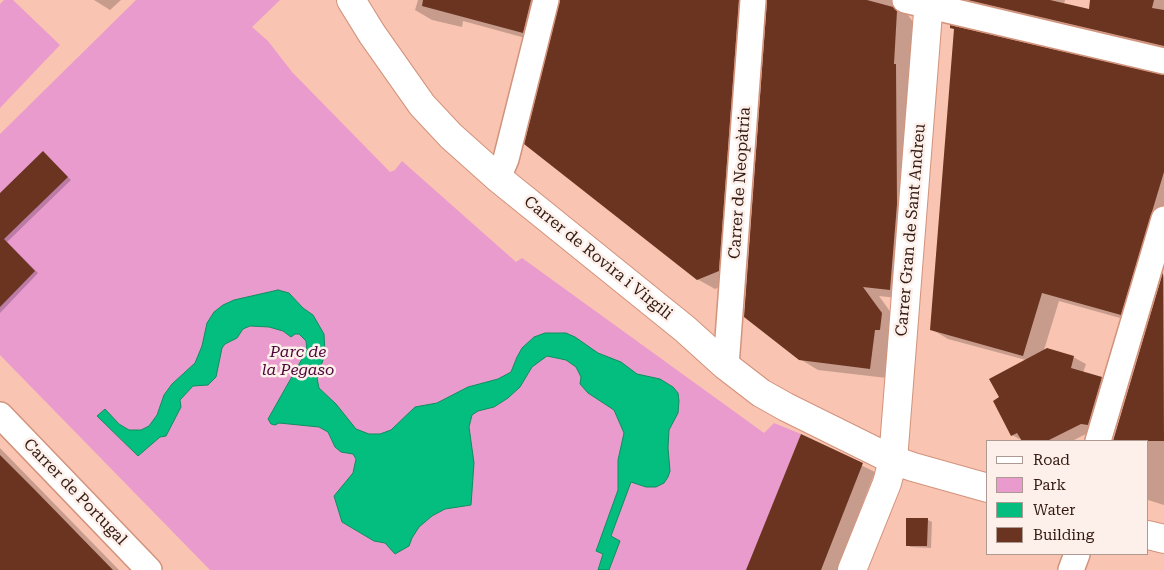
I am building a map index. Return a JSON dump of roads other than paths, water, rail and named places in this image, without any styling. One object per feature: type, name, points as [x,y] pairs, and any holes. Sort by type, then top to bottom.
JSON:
[{"type":"main road","name":"Carrer de Rovira i Virgili","points":[[351,0],[372,34],[422,105],[451,136],[498,178],[640,291],[760,393],[893,460],[986,487]]},
{"type":"main road","name":"Carrer Gran de Sant Andreu","points":[[852,570],[887,483],[893,460],[921,2]]},
{"type":"main road","points":[[1149,534],[1164,539]]},
{"type":"street","points":[[498,178],[506,159],[546,0]]},
{"type":"street","name":"Carrer de Neopàtria","points":[[726,366],[753,0]]},
{"type":"street","points":[[921,2],[1164,61]]},
{"type":"street","points":[[1098,440],[1164,219]]},
{"type":"street","name":"Carrer de Portugal","points":[[0,415],[149,570]]},
{"type":"street","points":[[1070,570],[1077,555]]},
{"type":"water","points":[[278,290],[289,293],[303,308],[313,315],[324,334],[325,354],[317,378],[319,388],[336,404],[356,429],[369,434],[380,434],[391,430],[415,407],[437,403],[468,387],[498,379],[511,372],[522,348],[534,337],[545,333],[566,333],[598,353],[621,362],[637,374],[660,379],[673,387],[678,393],[679,401],[678,413],[669,430],[670,471],[668,477],[664,483],[656,487],[646,487],[631,482],[611,536],[620,541],[609,570],[598,570],[603,554],[596,551],[618,490],[618,460],[624,433],[614,410],[588,393],[580,384],[581,377],[576,367],[566,360],[547,356],[532,367],[520,387],[508,398],[494,407],[478,411],[472,415],[469,427],[474,463],[471,505],[445,509],[432,516],[419,527],[409,546],[395,554],[385,543],[374,541],[342,522],[334,496],[353,473],[356,459],[353,454],[341,452],[335,447],[328,432],[319,427],[279,423],[275,425],[271,424],[268,419],[307,350],[306,341],[299,334],[291,337],[283,331],[269,327],[250,326],[243,329],[237,338],[225,344],[222,348],[216,377],[208,385],[193,386],[180,400],[181,407],[166,436],[160,437],[138,456],[97,416],[105,409],[119,424],[129,430],[141,430],[149,426],[157,415],[164,395],[172,384],[195,363],[202,346],[207,323],[214,312],[234,300]]},
{"type":"park label","name":"Parc de la Pegaso","points":[[298,361]]}]
